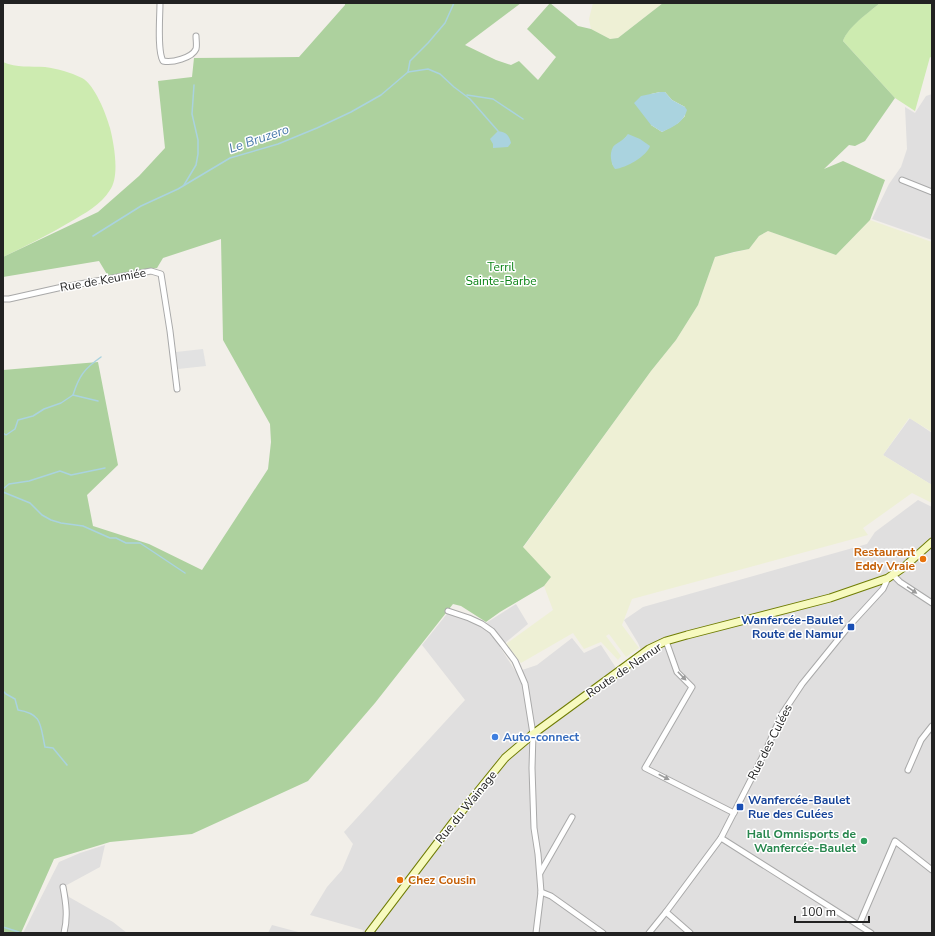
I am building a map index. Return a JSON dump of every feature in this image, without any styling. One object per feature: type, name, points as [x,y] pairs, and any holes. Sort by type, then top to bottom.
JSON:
[{"type":"main road","name":"Route de Namur","points":[[582,698],[649,650],[666,641],[830,598],[890,577],[932,542]]},
{"type":"main road","name":"Rue du Wainage","points":[[369,933],[454,821],[505,758],[533,734],[582,698]]},
{"type":"street","points":[[160,3],[161,57],[163,61],[169,62],[192,55],[196,48],[196,36]]},
{"type":"street","points":[[902,180],[932,192]]},
{"type":"street","name":"Rue de Keumiée","points":[[3,299],[151,271],[161,274],[177,389]]},
{"type":"street","points":[[890,577],[900,582],[932,604]]},
{"type":"street","name":"Rue des Culées","points":[[648,933],[666,912],[721,838],[767,748],[782,714],[802,684],[849,626],[883,589],[890,577]]},
{"type":"street","points":[[448,611],[469,618],[492,631],[515,661],[525,684],[533,734],[532,768],[534,828],[541,892],[536,933]]},
{"type":"street","points":[[666,641],[677,672],[692,687],[645,768],[734,813]]},
{"type":"street","points":[[908,770],[921,740],[932,726]]},
{"type":"street","points":[[540,873],[572,817]]},
{"type":"street","points":[[721,838],[871,933]]},
{"type":"street","points":[[859,925],[896,841],[932,870]]},
{"type":"street","points":[[62,887],[66,901],[67,922],[64,933]]},
{"type":"street","points":[[541,892],[551,896],[603,933]]},
{"type":"street","points":[[666,912],[690,933]]},
{"type":"shaded area","points":[[932,94],[932,240],[872,219],[889,184],[901,167],[907,149],[905,107],[915,113],[926,96]]},
{"type":"shaded area","points":[[203,349],[206,366],[178,369],[176,352]]},
{"type":"shaded area","points":[[910,418],[932,433],[932,485],[883,455]]},
{"type":"shaded area","points":[[918,500],[932,507],[932,933],[362,933],[363,930],[310,915],[327,887],[342,870],[353,844],[344,832],[465,700],[422,645],[450,610],[483,625],[516,604],[528,624],[500,647],[516,672],[537,665],[572,638],[584,653],[601,645],[620,674],[644,657],[638,643],[624,620],[643,607],[867,544],[875,532]]},
{"type":"shaded area","points":[[105,845],[100,867],[65,886],[69,897],[113,922],[127,933],[23,933],[59,862]]},
{"type":"shaded area","points":[[272,925],[302,933],[268,933]]},
{"type":"green space","name":"Terril Sainte-Barbe","points":[[345,3],[521,3],[465,45],[496,60],[511,65],[519,61],[538,80],[556,57],[527,29],[550,3],[578,26],[591,29],[610,39],[618,38],[663,3],[880,3],[854,25],[843,41],[895,98],[865,141],[855,146],[849,145],[824,169],[843,161],[885,180],[870,220],[836,255],[768,231],[759,236],[749,249],[715,257],[698,305],[676,340],[651,371],[523,547],[551,577],[544,586],[486,622],[461,606],[453,604],[375,703],[308,781],[192,834],[110,842],[54,859],[21,933],[3,933],[3,370],[98,362],[118,465],[87,495],[93,526],[149,544],[202,570],[268,469],[271,442],[270,424],[223,340],[221,239],[163,258],[157,268],[108,276],[99,261],[3,277],[3,257],[98,212],[139,176],[165,148],[158,81],[192,77],[194,58],[299,57],[345,5]],"holes":[[[665,92],[672,100],[685,107],[685,116],[678,123],[662,132],[651,125],[651,94]],[[628,134],[612,165],[612,152]]]},
{"type":"green space","points":[[593,3],[663,3],[618,38],[610,39],[591,29],[589,19]]},
{"type":"green space","points":[[880,3],[932,3],[932,58],[930,57],[915,111],[895,98],[843,41],[849,30],[864,15]]},
{"type":"green space","points":[[3,62],[18,66],[45,67],[68,72],[82,78],[87,82],[96,93],[110,128],[115,160],[115,177],[110,190],[102,200],[92,208],[29,245],[3,257]]},
{"type":"green space","points":[[870,220],[932,242],[932,432],[909,418],[883,455],[932,485],[932,503],[912,493],[863,528],[868,535],[632,599],[622,625],[639,648],[626,657],[609,634],[606,636],[621,656],[618,660],[601,642],[584,649],[573,633],[521,663],[506,644],[553,610],[544,586],[551,577],[523,548],[651,371],[676,340],[698,305],[715,257],[749,249],[759,236],[768,231],[836,255]]},
{"type":"water","points":[[665,92],[672,100],[685,107],[687,110],[681,121],[662,132],[651,125],[634,103],[641,96]]},
{"type":"water","points":[[498,131],[505,133],[508,136],[511,143],[508,147],[493,148],[493,144],[490,139]]},
{"type":"water","points":[[628,134],[640,139],[650,146],[645,154],[636,161],[615,169],[611,159],[613,147]]},
{"type":"waterway","points":[[408,72],[410,61],[445,23],[454,3]]},
{"type":"waterway","points":[[408,72],[428,69],[440,74],[470,99],[498,131]]},
{"type":"waterway","name":"Le Bruzero","points":[[93,236],[141,206],[178,189],[230,158],[278,144],[351,112],[381,95],[408,72]]},
{"type":"waterway","points":[[184,185],[196,165],[198,154],[198,140],[192,114],[194,85]]},
{"type":"waterway","points":[[467,95],[493,99],[523,119]]},
{"type":"waterway","points":[[73,395],[83,373],[90,365],[101,357]]},
{"type":"waterway","points":[[3,433],[6,435],[15,429],[18,420],[33,416],[44,409],[61,403],[73,395],[98,401]]},
{"type":"waterway","points":[[3,489],[9,484],[29,481],[60,471],[71,475],[105,468]]},
{"type":"waterway","points":[[3,492],[30,503],[42,515],[51,520],[83,526],[110,538],[116,538],[126,543],[140,543],[185,573]]},
{"type":"waterway","points":[[3,691],[15,699],[18,710],[32,714],[36,718],[41,727],[45,747],[53,748],[67,765]]},
{"type":"waterway","points":[[3,927],[19,932]]},
{"type":"place","name":"Restaurant Eddy Vraie","points":[[923,559]]},
{"type":"place","name":"Wanfercée-Baulet Route de Namur","points":[[851,627]]},
{"type":"place","name":"Auto-connect","points":[[495,737]]},
{"type":"place","name":"Wanfercée-Baulet Rue des Culées","points":[[740,807]]},
{"type":"place","name":"Hall Omnisports de Wanfercée-Baulet","points":[[864,841]]},
{"type":"place","name":"Chez Cousin","points":[[400,880]]}]
